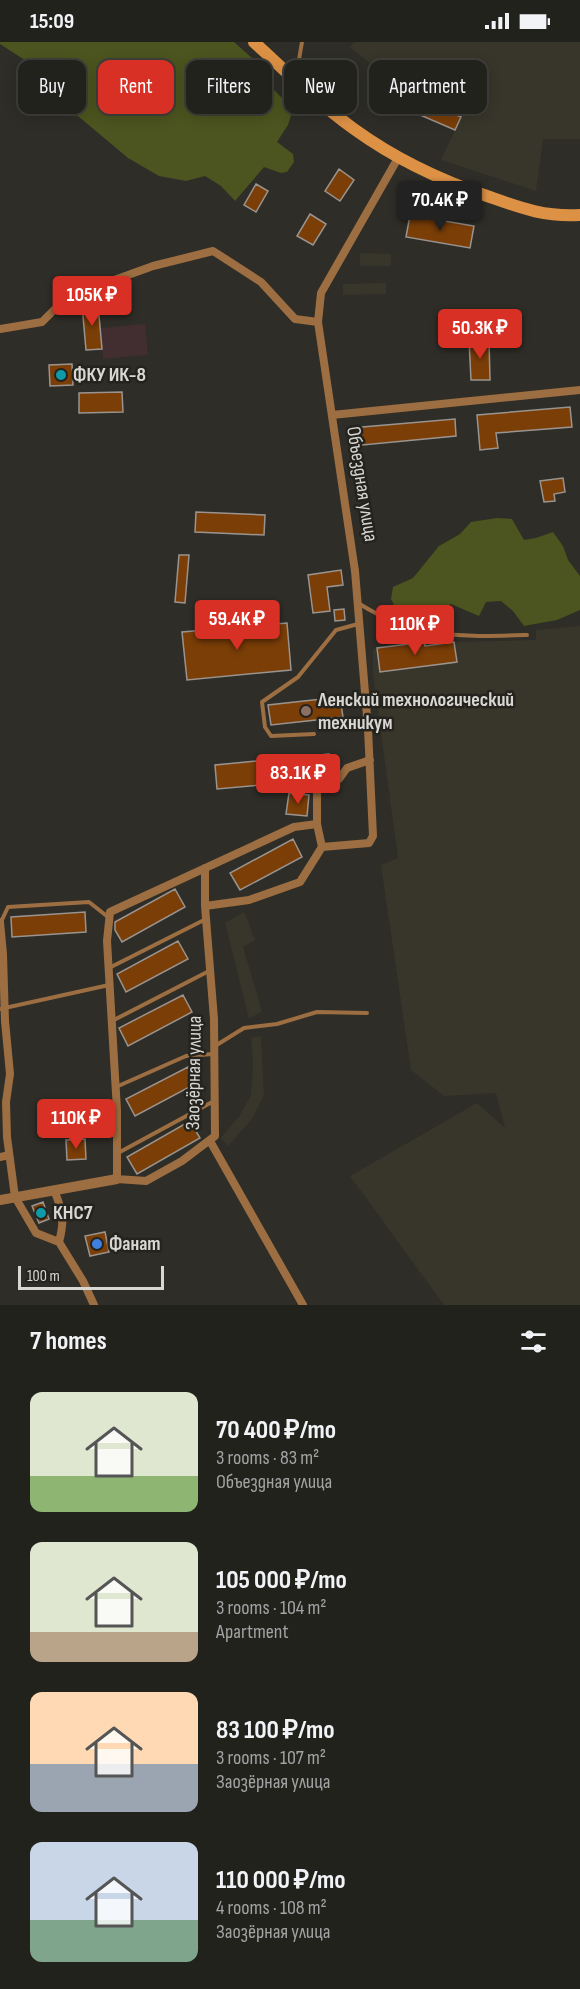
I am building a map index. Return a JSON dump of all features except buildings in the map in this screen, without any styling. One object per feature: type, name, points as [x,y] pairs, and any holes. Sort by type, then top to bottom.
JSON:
[{"type":"main road","points":[[254,42],[284,70]]},
{"type":"main road","points":[[336,114],[399,158],[462,188],[530,212],[560,216],[580,215]]},
{"type":"street","name":"Объездная улица","points":[[322,847],[369,843],[373,836],[370,760],[355,571],[318,322],[321,293],[399,158]]},
{"type":"street","points":[[0,329],[42,322],[59,305],[95,287],[153,266],[213,251],[261,282],[295,319],[318,322]]},
{"type":"street","points":[[332,415],[580,390]]},
{"type":"street","points":[[205,906],[249,900],[300,882],[322,847],[317,824],[317,785],[339,779],[347,768],[370,760]]},
{"type":"street","points":[[117,1179],[115,1087],[107,941],[110,912],[294,827],[317,824]]},
{"type":"street","name":"Заозёрная улица","points":[[0,1200],[117,1179],[146,1181],[182,1161],[215,1136],[214,1050],[205,906],[205,868]]},
{"type":"street","points":[[1,922],[2,1009],[10,1074],[6,1102],[5,1156],[15,1197],[36,1233],[59,1242],[83,1281],[94,1305]]},
{"type":"street","points":[[210,1141],[303,1305]]},
{"type":"street","points":[[54,1190],[62,1209],[64,1225],[59,1242]]},
{"type":"lane","points":[[299,60],[302,42]]},
{"type":"lane","points":[[357,603],[378,616],[432,632],[464,637],[527,635]]},
{"type":"lane","points":[[314,734],[271,736],[265,727],[262,702],[298,677],[336,630],[359,624]]},
{"type":"lane","points":[[1,922],[8,907],[89,902],[109,918]]},
{"type":"lane","points":[[109,968],[206,919]]},
{"type":"lane","points":[[111,1021],[210,971]]},
{"type":"lane","points":[[2,1009],[109,985]]},
{"type":"lane","points":[[115,1087],[186,1056],[214,1050],[244,1028],[277,1024],[317,1012],[367,1013]]},
{"type":"lane","points":[[117,1153],[215,1101]]},
{"type":"shaded area","points":[[354,42],[580,42],[580,139],[543,139],[536,191],[441,160],[455,130],[418,114],[487,114],[487,60],[369,60],[369,63],[350,47]]},
{"type":"shaded area","points":[[360,253],[391,254],[391,266],[360,266]]},
{"type":"shaded area","points":[[386,283],[386,294],[343,295],[343,284]]},
{"type":"shaded area","points":[[145,324],[148,355],[103,359],[100,328]]},
{"type":"shaded area","points":[[580,626],[580,1305],[444,1305],[350,1176],[477,1103],[505,1128],[496,1093],[444,1096],[411,1070],[381,865],[398,858],[373,674],[373,649],[424,642],[426,646],[454,642],[536,640],[536,630]]},
{"type":"shaded area","points":[[244,912],[255,940],[243,947],[262,1011],[249,1019],[225,923]]},
{"type":"shaded area","points":[[261,1036],[264,1095],[252,1119],[228,1146],[221,1138],[240,1115],[251,1095],[253,1064],[251,1038]]},
{"type":"green space","points":[[0,42],[234,42],[253,60],[186,60],[186,114],[272,114],[272,88],[284,100],[284,114],[291,114],[288,125],[277,142],[293,154],[294,162],[287,172],[281,173],[264,167],[235,201],[221,186],[205,176],[186,181],[159,176],[128,158],[76,114],[86,114],[86,60],[25,60]]},
{"type":"green space","points":[[497,518],[512,519],[524,540],[553,532],[563,546],[568,560],[580,576],[580,610],[557,620],[524,626],[513,611],[501,601],[486,602],[479,616],[451,604],[419,616],[398,613],[391,599],[393,587],[413,578],[439,546],[460,534],[471,522]]},
{"type":"place","name":"ФКУ ИК-8","points":[[61,375]]},
{"type":"place","name":"Ленский технологический техникум","points":[[306,711]]},
{"type":"place","name":"КНС7","points":[[41,1213]]},
{"type":"place","name":"Фанат","points":[[97,1244]]}]
